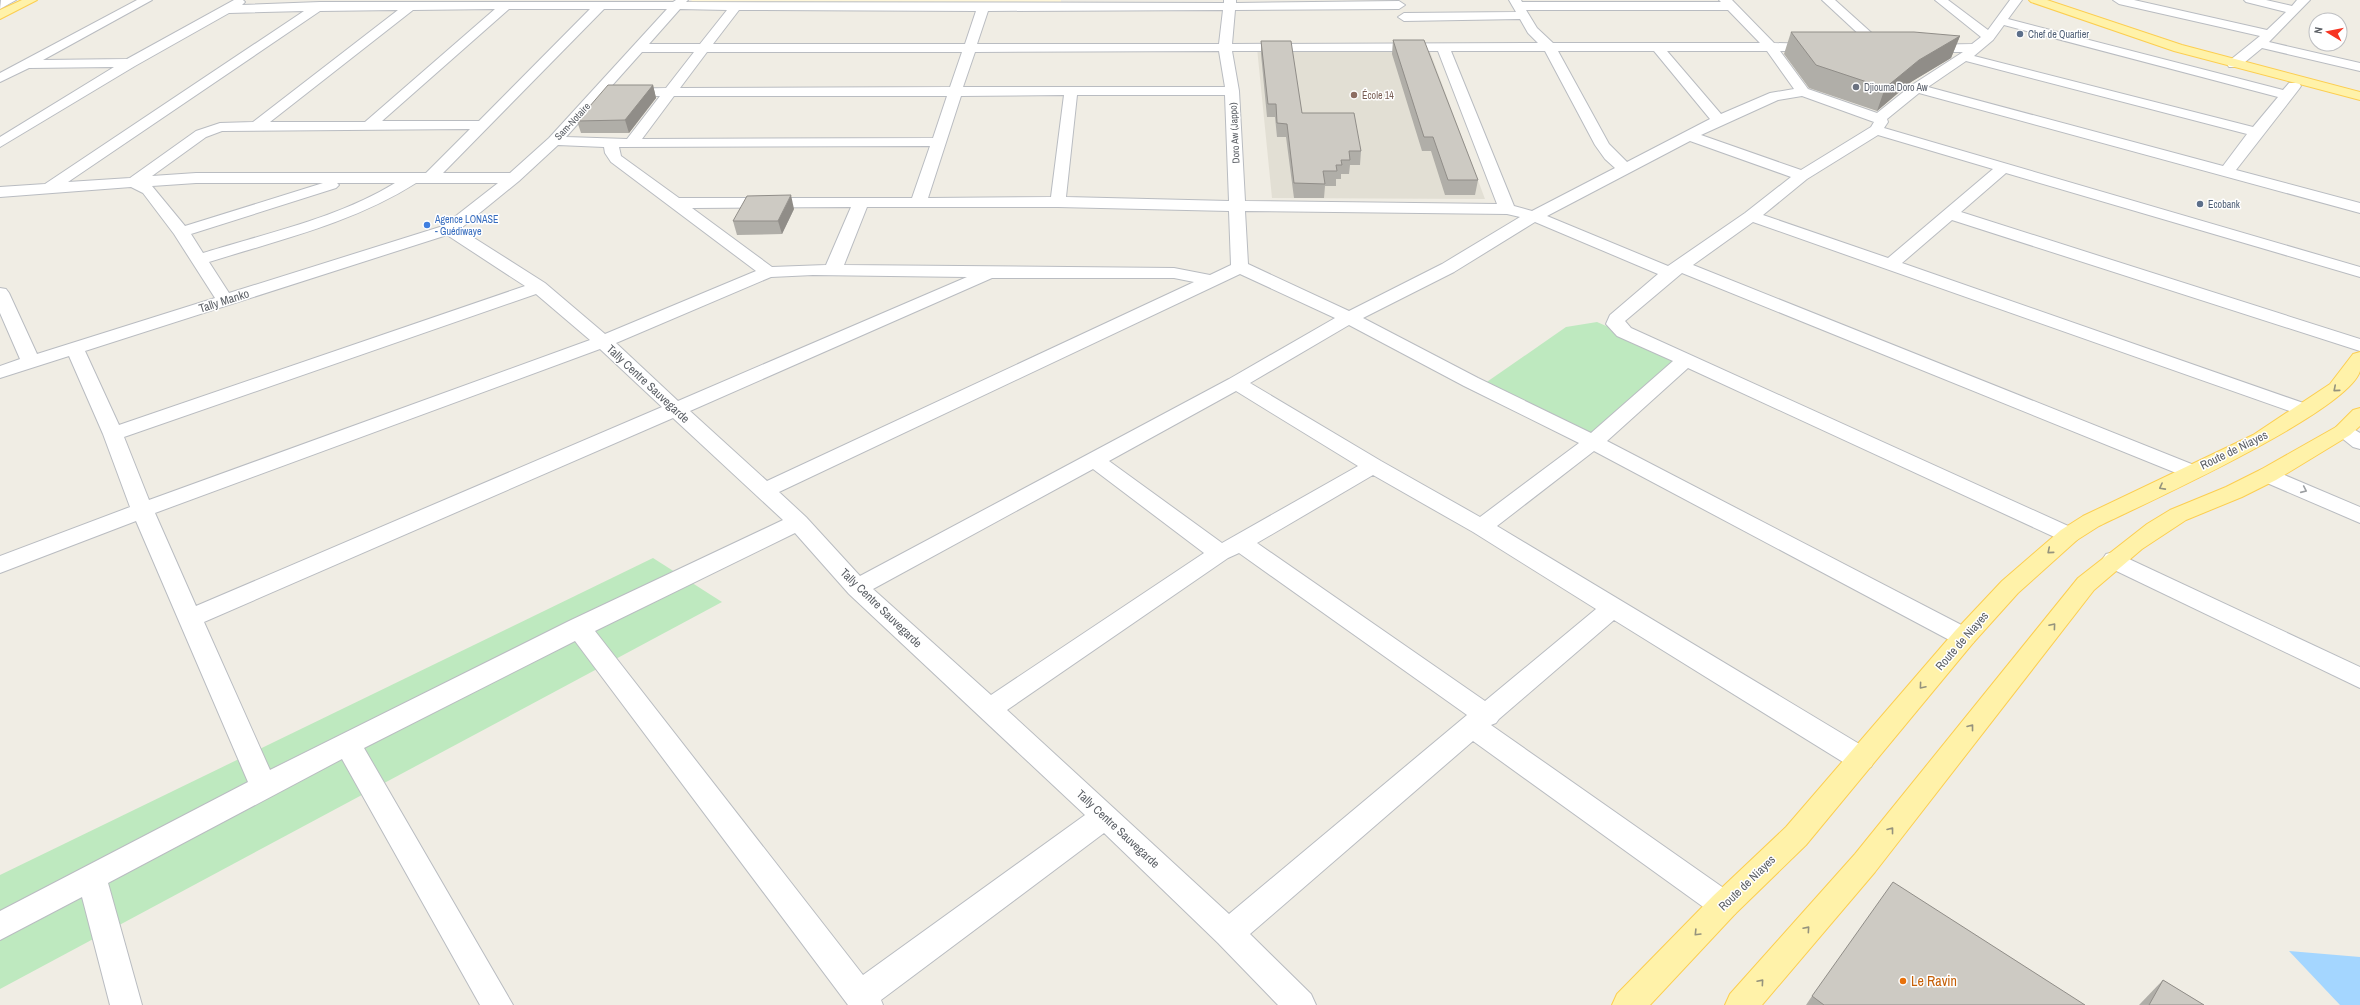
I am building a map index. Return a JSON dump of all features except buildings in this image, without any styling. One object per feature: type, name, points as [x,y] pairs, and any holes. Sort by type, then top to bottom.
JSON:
[{"type":"main road","points":[[0,15],[32,0]]},
{"type":"main road","points":[[2036,0],[2113,28],[2234,64],[2360,96]]},
{"type":"main road","name":"Route de Niayes","points":[[1628,1005],[1724,905],[1796,836],[1964,637],[2034,564],[2069,535],[2109,512],[2260,439],[2337,388],[2360,358]]},
{"type":"main road","points":[[1741,1005],[1865,863],[2086,584],[2134,544],[2178,515],[2234,492],[2354,429]]},
{"type":"street","points":[[0,5],[10,0]]},
{"type":"street","points":[[0,78],[146,0]]},
{"type":"street","points":[[0,143],[130,63],[242,0]]},
{"type":"street","points":[[468,0],[506,5]]},
{"type":"street","points":[[1828,0],[1881,48]]},
{"type":"street","points":[[1941,0],[1989,37]]},
{"type":"street","points":[[2016,0],[1989,37],[1977,48],[1917,88],[1878,124],[1802,176],[1751,216],[1675,269],[1616,319],[1615,324],[1624,332],[1687,359],[2069,535]]},
{"type":"street","points":[[2119,0],[2265,39],[2360,67]]},
{"type":"street","points":[[2250,0],[2295,10]]},
{"type":"street","points":[[2234,64],[2265,39],[2304,0]]},
{"type":"street","points":[[228,9],[324,4],[411,6],[600,6],[679,3],[735,7],[801,4],[983,8],[1035,4],[1230,3],[1400,7],[1519,7],[1728,3],[1771,47],[1803,92]]},
{"type":"street","name":"Sam-Notaire","points":[[449,229],[514,178],[554,140],[679,3]]},
{"type":"street","name":"Doro Aw (Jappo)","points":[[1230,3],[1225,47],[1232,91],[1240,267]]},
{"type":"street","points":[[47,190],[324,4]]},
{"type":"street","points":[[370,125],[506,5]]},
{"type":"street","points":[[258,125],[411,6]]},
{"type":"street","points":[[430,178],[600,6]]},
{"type":"street","points":[[631,143],[672,92],[735,7]]},
{"type":"street","points":[[1400,7],[1415,46]]},
{"type":"street","points":[[1519,7],[1532,30],[1549,47],[1602,145],[1610,156],[1626,169]]},
{"type":"street","points":[[919,201],[983,8]]},
{"type":"street","points":[[2001,21],[2286,95]]},
{"type":"street","points":[[639,48],[1415,46],[1826,47]]},
{"type":"street","points":[[1444,47],[1507,209]]},
{"type":"street","points":[[1657,47],[1719,120]]},
{"type":"street","points":[[1858,47],[1897,48]]},
{"type":"street","points":[[1913,48],[1977,48]]},
{"type":"street","points":[[1964,57],[2256,132]]},
{"type":"street","points":[[0,64],[130,63]]},
{"type":"street","points":[[2226,173],[2256,132],[2299,81]]},
{"type":"street","points":[[1917,88],[2226,173],[2360,208]]},
{"type":"street","points":[[598,92],[955,90],[1232,91]]},
{"type":"street","points":[[1058,202],[1071,91]]},
{"type":"street","points":[[856,588],[1236,383],[1349,318],[1448,268],[1534,216],[1691,136],[1719,120],[1775,96],[1803,92],[1878,124],[2004,167],[2360,272]]},
{"type":"street","points":[[134,183],[210,129],[258,125],[482,125]]},
{"type":"street","points":[[1691,136],[1802,176]]},
{"type":"street","points":[[554,140],[611,143],[938,142]]},
{"type":"street","points":[[611,143],[612,153],[616,159],[768,272]]},
{"type":"street","points":[[1891,264],[2004,167]]},
{"type":"street","points":[[0,192],[47,190],[196,178],[514,178]]},
{"type":"street","points":[[181,232],[352,178]]},
{"type":"street","points":[[198,260],[326,220],[386,195],[413,178]]},
{"type":"street","points":[[134,183],[149,190],[181,232],[225,300]]},
{"type":"street","points":[[674,203],[919,201],[1058,202],[1507,209],[1534,216],[1675,269],[2191,472]]},
{"type":"street","points":[[833,270],[861,202]]},
{"type":"street","points":[[1950,214],[2360,345]]},
{"type":"street","points":[[1751,216],[2305,410]]},
{"type":"street","name":"Tally Centre Sauvegarde","points":[[449,229],[539,287],[602,342],[798,522],[856,588],[990,709],[1105,816],[1229,933],[1300,1005]]},
{"type":"street","name":"Tally Manko","points":[[0,372],[449,229]]},
{"type":"street","points":[[764,491],[1240,267],[1349,318],[1471,382],[1593,442],[1964,637]]},
{"type":"street","points":[[0,565],[142,510],[602,342],[768,272],[833,270],[992,273],[1174,273],[1212,280]]},
{"type":"street","points":[[189,619],[992,273]]},
{"type":"street","points":[[113,434],[539,287]]},
{"type":"street","points":[[0,293],[31,362]]},
{"type":"street","points":[[75,348],[113,434],[142,510],[263,785]]},
{"type":"street","points":[[1481,527],[1593,442],[1687,359]]},
{"type":"street","points":[[1236,383],[1373,466],[1481,527],[1614,607],[1861,759]]},
{"type":"street","points":[[1093,459],[1230,548],[1479,721],[1724,905]]},
{"type":"street","points":[[990,709],[1230,548],[1373,466]]},
{"type":"street","points":[[2268,475],[2360,516]]},
{"type":"street","points":[[0,926],[263,785],[578,627],[798,522]]},
{"type":"street","points":[[2114,560],[2360,678]]},
{"type":"street","points":[[1229,933],[1614,607]]},
{"type":"street","points":[[578,627],[863,1001],[1105,816]]},
{"type":"street","points":[[347,743],[497,1005]]},
{"type":"street","points":[[91,876],[126,1005]]},
{"type":"shaded area","points":[[692,0],[1061,0],[1061,3],[690,3]]},
{"type":"shaded area","name":"École 14","points":[[1257,48],[1429,49],[1485,199],[1272,198]]},
{"type":"green space","points":[[1597,322],[1684,360],[1588,440],[1481,386],[1566,327]]},
{"type":"green space","points":[[653,558],[722,602],[0,989],[0,875]]},
{"type":"water","points":[[2289,951],[2360,957],[2360,1005],[2340,1005]]},
{"type":"place","name":"Chef de Quartier","points":[[2020,34]]},
{"type":"place","name":"Djiouma Doro Aw","points":[[1856,87]]},
{"type":"place","name":"École 14","points":[[1354,95]]},
{"type":"place","name":"Ecobank","points":[[2200,204]]},
{"type":"place","name":"Agence LONASE - Guédiwaye","points":[[427,225]]},
{"type":"place","name":"Le Ravin","points":[[1903,981]]}]
